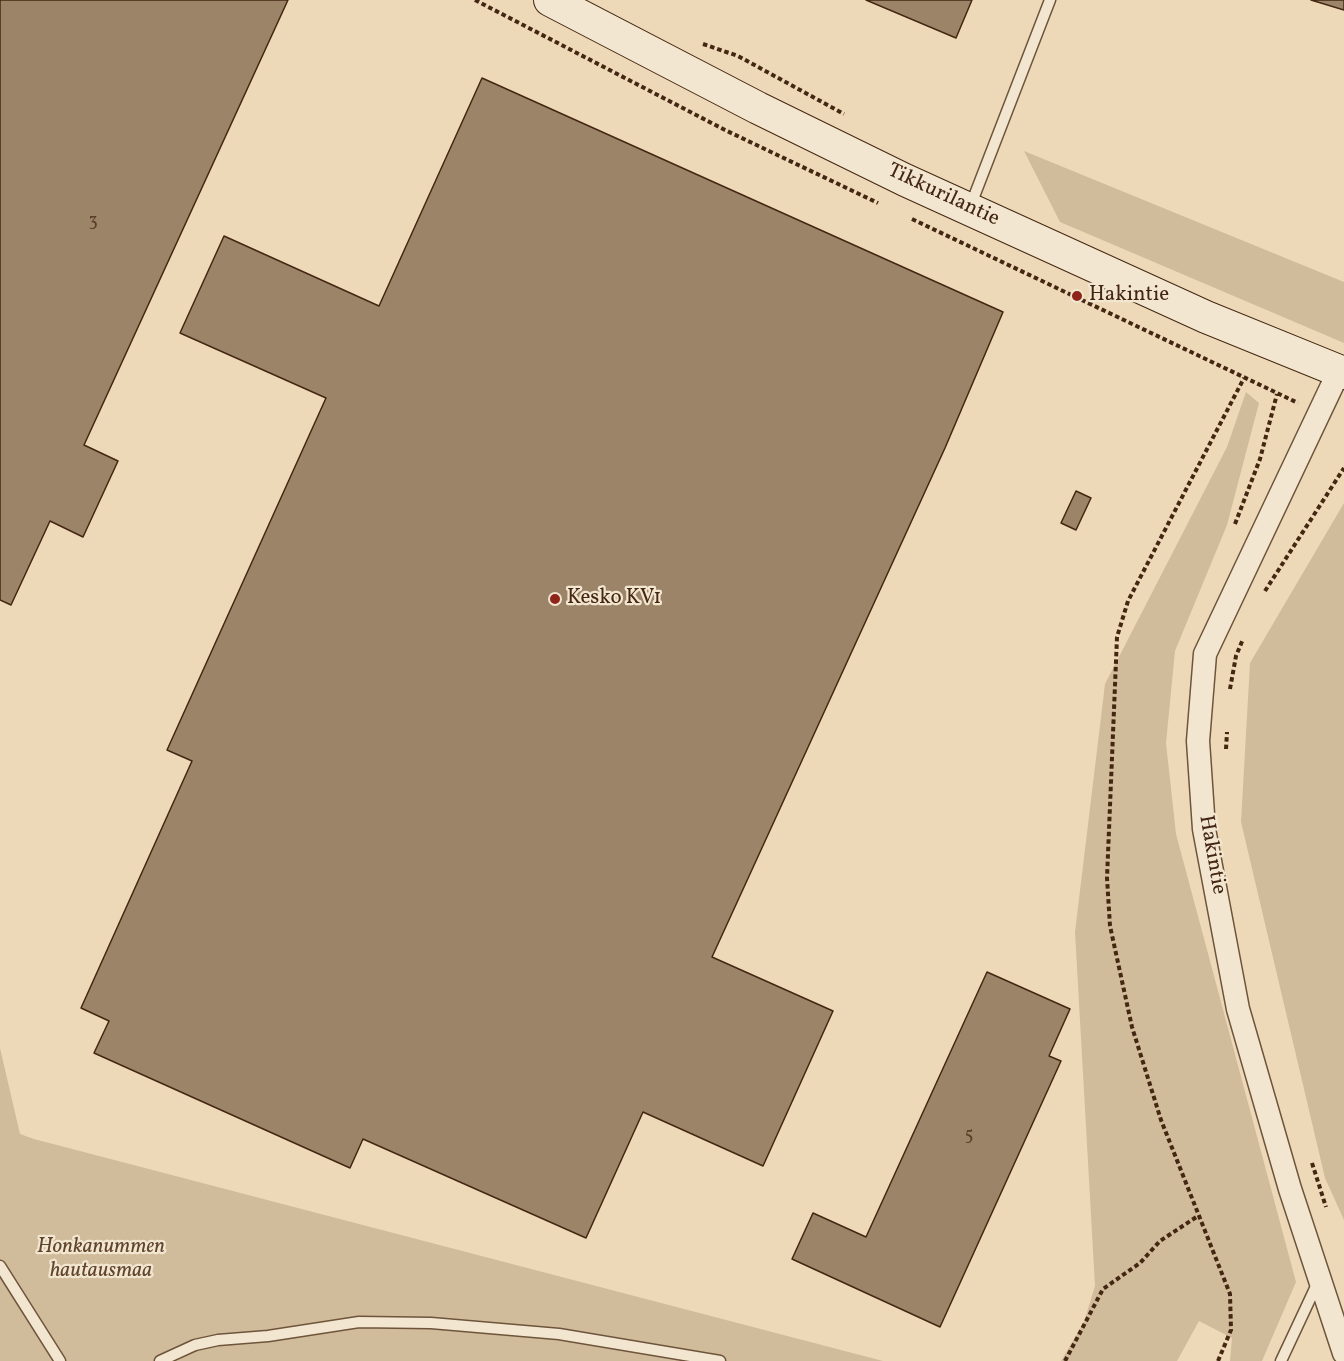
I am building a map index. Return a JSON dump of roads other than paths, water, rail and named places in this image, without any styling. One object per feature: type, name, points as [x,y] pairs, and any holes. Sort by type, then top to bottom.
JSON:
[{"type":"main road","name":"Tikkurilantie","points":[[550,0],[758,108],[969,209],[1206,317],[1341,372]]},
{"type":"street","name":"Hakintie","points":[[1341,372],[1254,545],[1205,654],[1198,741],[1204,829],[1238,1009],[1287,1177],[1344,1353]]},
{"type":"lane","points":[[969,209],[1050,0]]},
{"type":"lane","points":[[0,1266],[60,1361]]},
{"type":"lane","points":[[1281,1361],[1320,1279]]},
{"type":"lane","points":[[160,1361],[195,1346],[218,1340],[268,1336],[359,1322],[431,1323],[559,1334],[720,1361]]},
{"type":"place","name":"Hakintie","points":[[1077,296]]},
{"type":"place","name":"Kesko KV1","points":[[555,599]]},
{"type":"park label","name":"Honkanummen hautausmaa","points":[[101,1260]]}]
